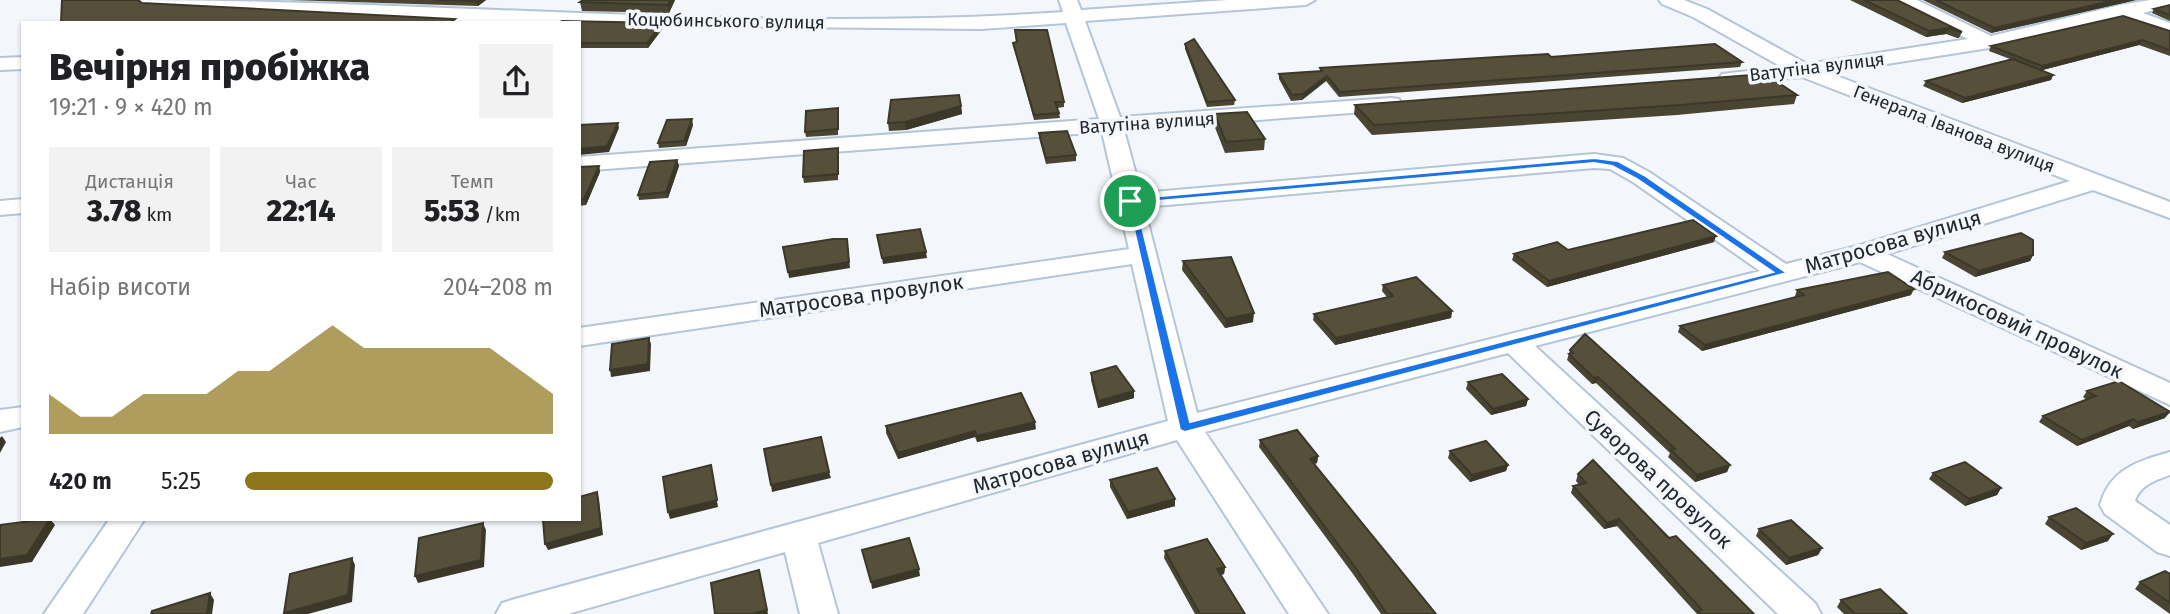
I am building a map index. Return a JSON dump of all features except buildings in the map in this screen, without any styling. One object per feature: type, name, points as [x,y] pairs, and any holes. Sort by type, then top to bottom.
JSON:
[{"type":"street","name":"Коцюбинського вулиця","points":[[145,0],[505,20],[758,23],[981,23],[1070,8],[1306,0]]},
{"type":"street","points":[[505,20],[538,0]]},
{"type":"street","name":"Генерала Іванова вулиця","points":[[1668,0],[1700,13],[1804,71],[2170,211]]},
{"type":"street","points":[[1902,0],[1989,42]]},
{"type":"street","name":"Ватутіна вулиця","points":[[1708,79],[1804,71],[1989,42],[2170,1]]},
{"type":"street","points":[[1070,8],[1112,125],[1185,427],[1309,614]]},
{"type":"street","points":[[2119,11],[2170,29]]},
{"type":"street","points":[[0,64],[21,63]]},
{"type":"street","name":"Ватутіна вулиця","points":[[581,164],[1409,103]]},
{"type":"street","points":[[1130,201],[1594,161],[1615,163],[1641,177],[1782,273]]},
{"type":"street","name":"Матросова вулиця","points":[[516,614],[1185,427],[1863,253],[2093,182]]},
{"type":"street","points":[[0,208],[21,206]]},
{"type":"street","name":"Абрикосовий провулок","points":[[1863,253],[2170,396]]},
{"type":"street","name":"Матросова провулок","points":[[581,337],[1143,255]]},
{"type":"street","name":"Суворова провулок","points":[[1514,343],[1802,614]]},
{"type":"street","points":[[0,421],[21,417]]},
{"type":"street","points":[[2170,463],[2138,474],[2119,491],[2117,505],[2170,543]]},
{"type":"street","points":[[63,614],[126,521]]},
{"type":"street","points":[[798,535],[819,614]]},
{"type":"route","points":[[1594,161],[1615,163],[1641,177],[1782,273],[1185,427],[1130,201],[1594,161]]}]
